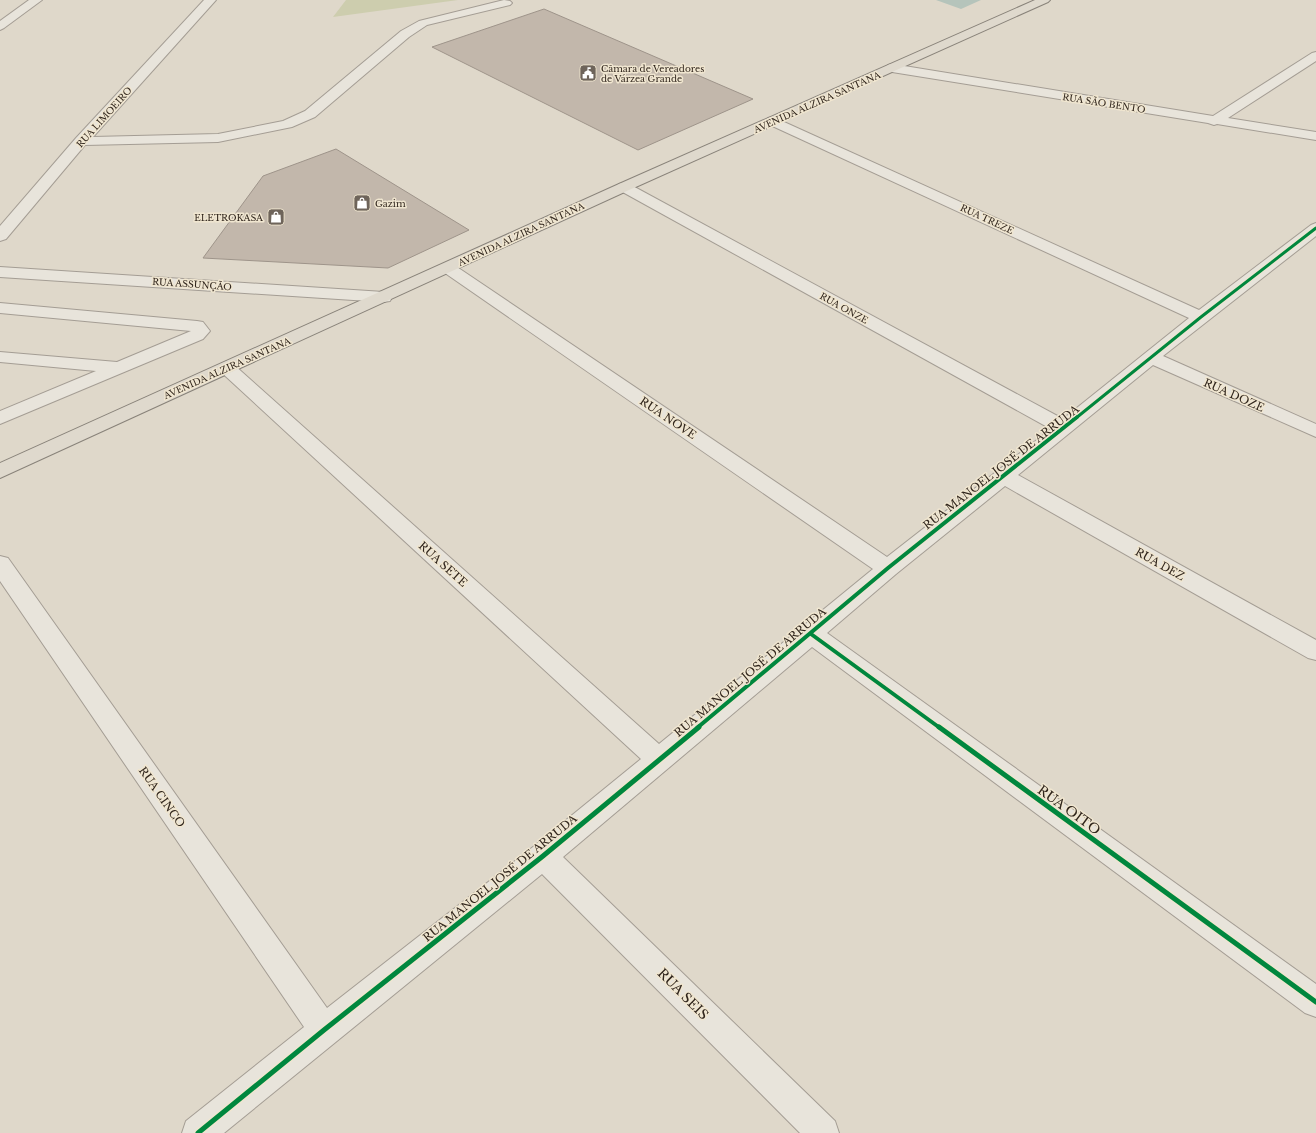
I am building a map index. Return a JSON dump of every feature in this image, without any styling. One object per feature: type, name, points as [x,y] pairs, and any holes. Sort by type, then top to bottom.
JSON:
[{"type":"main road","name":"AVENIDA ALZIRA SANTANA","points":[[0,471],[624,187],[1044,0]]},
{"type":"street","points":[[0,26],[36,0]]},
{"type":"street","name":"RUA LIMOEIRO","points":[[0,236],[81,141],[210,0]]},
{"type":"street","points":[[81,141],[218,138],[287,124],[310,114],[405,34],[423,23],[506,3]]},
{"type":"street","points":[[1214,121],[1316,56]]},
{"type":"street","name":"RUA SÃO BENTO","points":[[892,68],[1214,121],[1316,136]]},
{"type":"street","name":"RUA TREZE","points":[[773,121],[1201,317]]},
{"type":"street","name":"RUA ONZE","points":[[624,187],[1064,428]]},
{"type":"street","name":"RUA MANOEL JOSÉ DE ARRUDA","points":[[198,1133],[324,1030],[542,856],[811,634],[888,568],[1152,358],[1201,317],[1316,228]]},
{"type":"street","name":"RUA NOVE","points":[[448,268],[888,568]]},
{"type":"street","name":"RUA ASSUNÇÃO","points":[[0,272],[384,297]]},
{"type":"street","points":[[0,308],[197,326],[201,331],[197,335],[3,415]]},
{"type":"street","points":[[0,357],[120,367]]},
{"type":"street","name":"RUA DOZE","points":[[1152,358],[1316,431]]},
{"type":"street","name":"RUA SETE","points":[[227,368],[658,759]]},
{"type":"street","name":"RUA DEZ","points":[[1004,476],[1316,651]]},
{"type":"street","name":"RUA CINCO","points":[[0,564],[324,1030]]},
{"type":"street","name":"RUA OITO","points":[[811,634],[1316,1002]]},
{"type":"street","name":"RUA SEIS","points":[[542,856],[823,1133]]},
{"type":"green space","points":[[346,0],[458,0],[333,17]]},
{"type":"shaded area","points":[[936,0],[981,0],[961,9]]},
{"type":"building","name":"Câmara de Vereadores de Várzea Grande","points":[[544,9],[753,99],[638,150],[432,47]]},
{"type":"building","points":[[336,149],[469,230],[388,268],[203,258],[263,176]]},
{"type":"cycle path","points":[[198,1133],[324,1030],[543,856],[811,634],[888,568],[1201,317],[1316,228]]},
{"type":"cycle path","points":[[811,634],[1316,1002]]},
{"type":"place","name":"Câmara de Vereadores de Várzea Grande","points":[[588,73]]},
{"type":"place","name":"Gazim","points":[[362,203]]},
{"type":"place","name":"ELETROKASA","points":[[276,217]]}]
